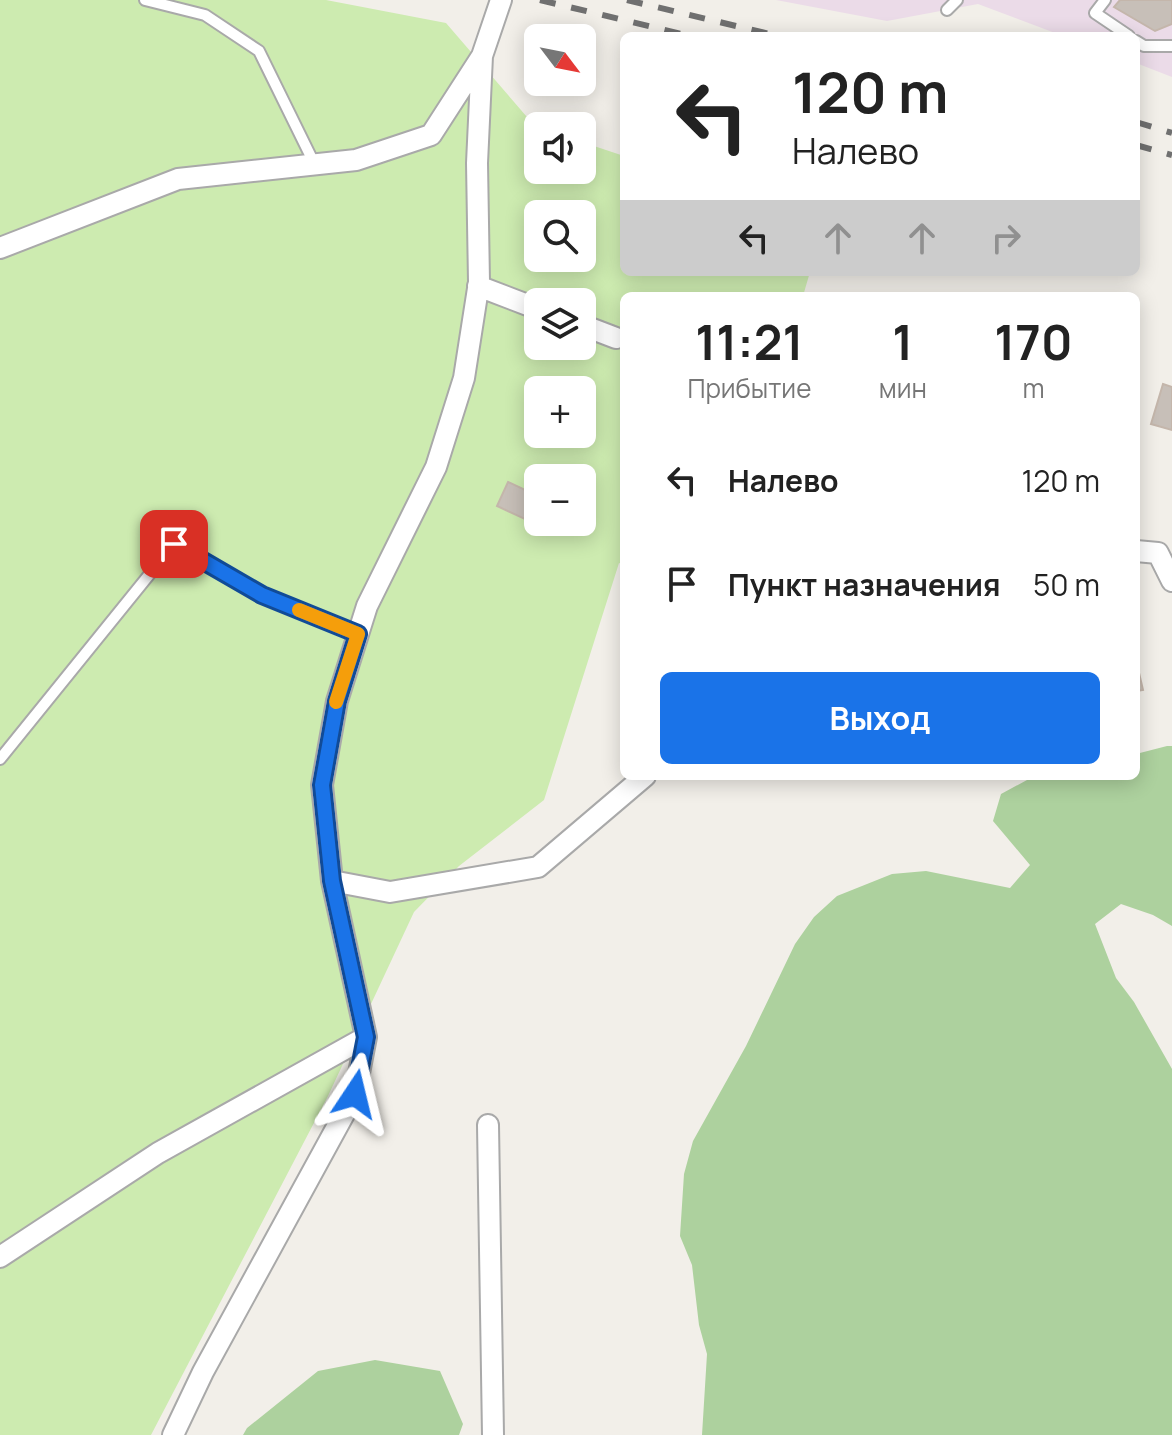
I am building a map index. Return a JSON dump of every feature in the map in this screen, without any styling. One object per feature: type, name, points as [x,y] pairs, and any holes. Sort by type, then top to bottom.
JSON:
[{"type":"street","points":[[0,248],[178,179],[356,160],[431,135],[482,56],[501,0]]},
{"type":"street","points":[[173,1435],[203,1372],[355,1094],[366,1037],[332,881],[322,785],[337,701],[367,606],[436,467],[464,378],[478,286],[477,163],[482,56]]},
{"type":"street","points":[[478,286],[524,304]]},
{"type":"street","points":[[596,330],[616,338]]},
{"type":"street","points":[[1140,551],[1158,553],[1172,581]]},
{"type":"street","points":[[332,881],[390,892],[538,867],[640,780]]},
{"type":"street","points":[[0,1257],[158,1153],[366,1037]]},
{"type":"street","points":[[488,1125],[493,1435]]},
{"type":"lane","points":[[145,0],[205,15],[259,51],[315,165]]},
{"type":"lane","points":[[947,10],[957,0]]},
{"type":"lane","points":[[1105,0],[1095,13],[1123,32]]},
{"type":"lane","points":[[1140,44],[1172,46]]},
{"type":"lane","points":[[0,759],[174,544],[262,595],[358,634]]},
{"type":"shaded area","points":[[776,0],[1172,0],[1172,77],[1140,65],[1140,32],[1052,32],[978,4],[887,21]]},
{"type":"green space","points":[[0,0],[326,0],[446,23],[524,114],[524,184],[596,184],[596,147],[620,155],[620,276],[809,276],[804,292],[620,292],[620,563],[544,800],[459,866],[414,912],[328,1096],[151,1435],[0,1435]]},
{"type":"green space","points":[[1172,746],[1172,926],[1153,915],[1121,904],[1095,924],[1116,978],[1134,1002],[1172,1069],[1172,1435],[702,1435],[707,1354],[699,1325],[692,1265],[680,1236],[684,1174],[693,1141],[746,1046],[795,944],[814,917],[837,896],[892,874],[926,871],[1010,888],[1030,865],[993,821],[1001,794],[1027,780],[1140,780],[1140,753]]},
{"type":"green space","points":[[375,1360],[440,1371],[463,1424],[459,1435],[243,1435],[247,1428],[318,1371]]},
{"type":"building","points":[[1120,0],[1172,0],[1172,24],[1155,31],[1114,7]]},
{"type":"building","points":[[1163,384],[1172,387],[1172,430],[1151,424]]},
{"type":"building","points":[[508,482],[524,489],[524,519],[497,506]]},
{"type":"railway","points":[[540,0],[673,32]]},
{"type":"railway","points":[[627,0],[761,32]]},
{"type":"railway","points":[[1140,123],[1172,133]]},
{"type":"railway","points":[[1140,146],[1172,155]]},
{"type":"slow traffic","points":[[299,610],[358,634],[336,702]]},
{"type":"route","points":[[174,544],[262,595],[358,634],[337,701],[322,785],[332,881],[366,1037],[355,1094]]}]
